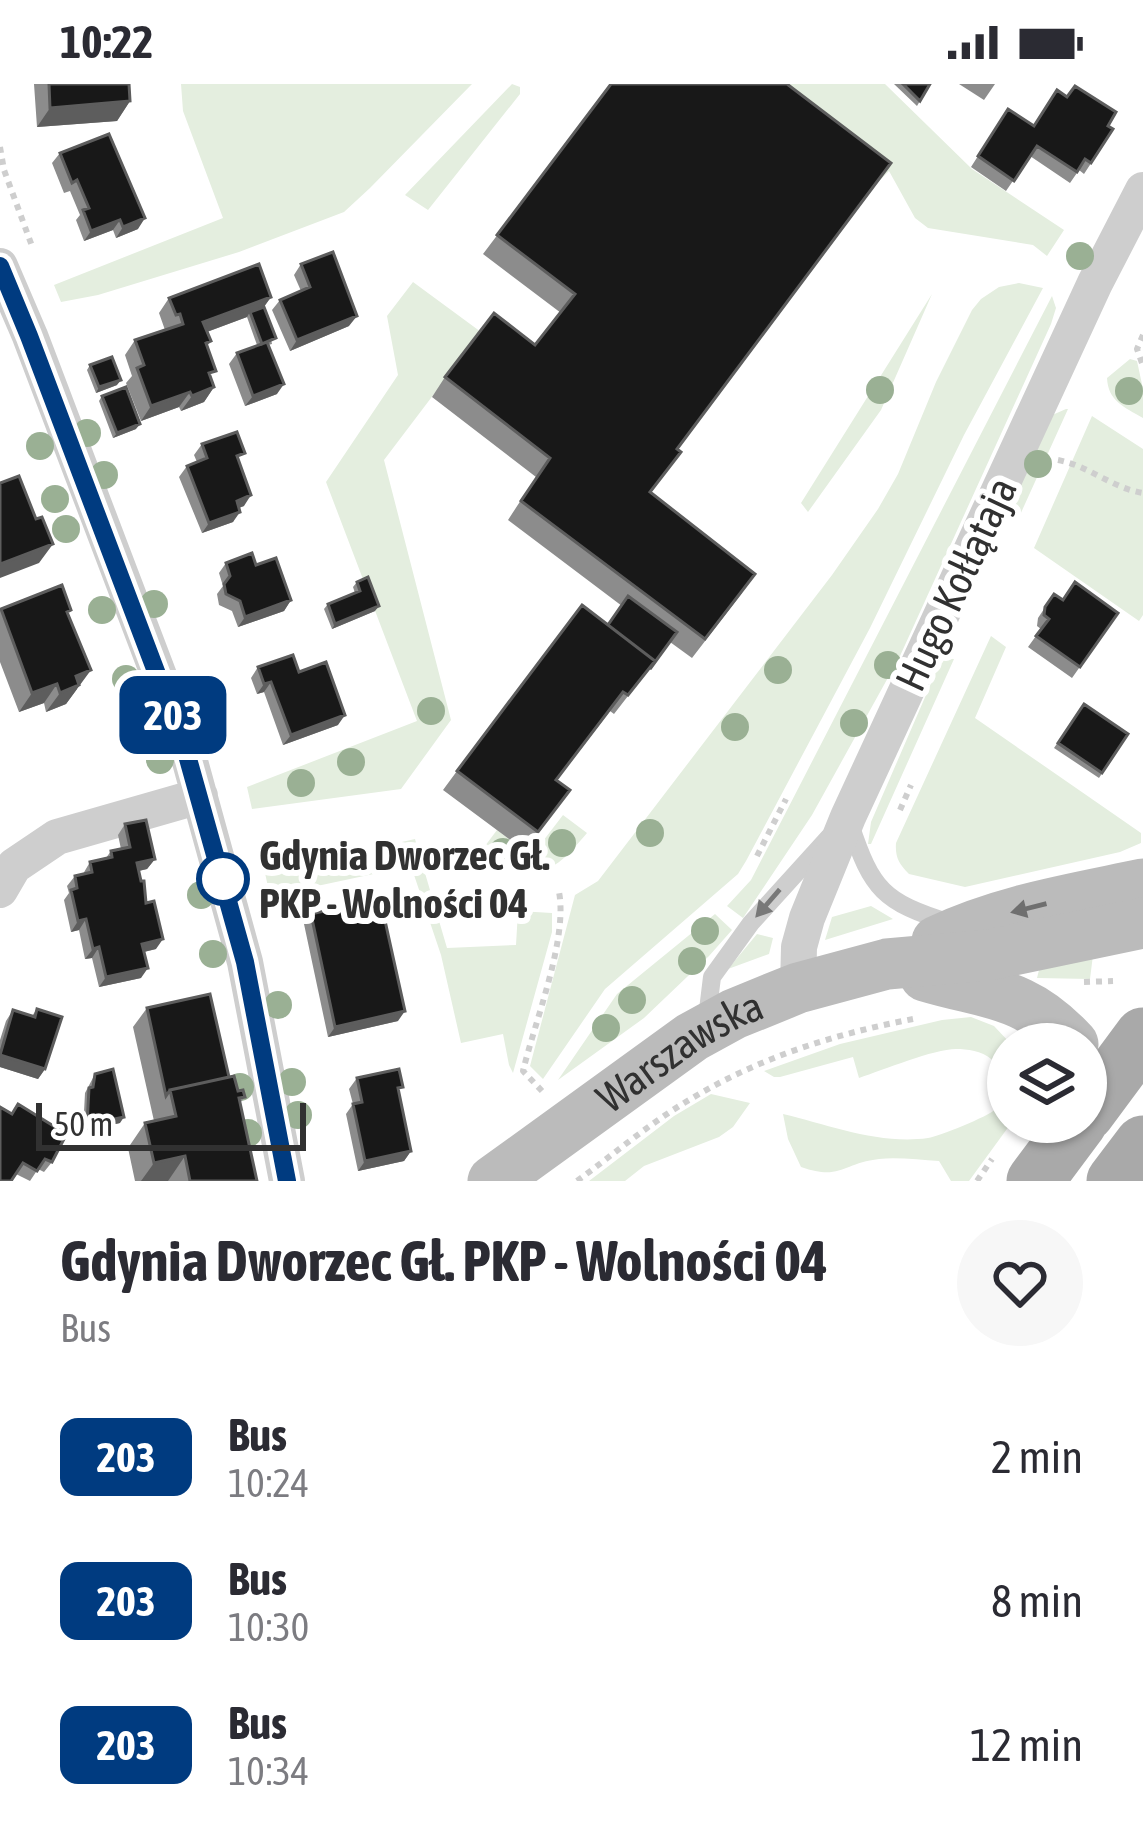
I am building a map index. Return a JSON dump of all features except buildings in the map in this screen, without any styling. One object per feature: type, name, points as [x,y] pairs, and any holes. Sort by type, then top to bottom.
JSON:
[{"type":"main road","points":[[1107,1079],[1143,1036]]},
{"type":"main road","points":[[1035,1181],[1060,1143]]},
{"type":"main road","points":[[1115,1181],[1143,1144]]},
{"type":"street","name":"Hugo Kołłątaja","points":[[798,988],[799,947],[807,918],[848,817],[1143,190]]},
{"type":"street","points":[[0,266],[146,641],[200,796],[245,962],[287,1181]]},
{"type":"street","points":[[0,890],[14,866],[57,837],[200,796]]},
{"type":"street","name":"Warszawska","points":[[493,1181],[706,1029],[798,988],[887,964],[965,928],[1023,909],[1143,884]]},
{"type":"street","name":"Warszawska","points":[[887,964],[989,955],[1143,923]]},
{"type":"street","points":[[887,964],[1016,1000],[1052,1023]]},
{"type":"lane","points":[[706,1029],[712,977],[751,923],[848,817],[864,866],[888,898],[965,928]]},
{"type":"path","points":[[1143,334],[1137,349],[1143,366]]},
{"type":"path","points":[[1058,460],[1143,493]]},
{"type":"path","points":[[899,809],[911,785]]},
{"type":"path","points":[[757,856],[786,800]]},
{"type":"path","points":[[542,1091],[523,1071],[558,939],[559,892]]},
{"type":"path","points":[[577,1181],[688,1101],[764,1061],[830,1038],[927,1017]]},
{"type":"green space","points":[[181,84],[472,84],[344,212],[239,252],[61,302],[54,285],[223,218],[183,111]]},
{"type":"green space","points":[[512,84],[520,87],[520,94],[428,210],[405,195]]},
{"type":"green space","points":[[749,84],[885,84],[972,169],[1064,230],[1047,256],[1033,245],[928,228],[915,218],[889,171],[878,182]]},
{"type":"green space","points":[[413,282],[481,332],[384,460],[451,720],[401,789],[252,809],[247,787],[417,721],[326,482],[398,375],[387,316]]},
{"type":"green space","points":[[1019,283],[1043,288],[746,861],[738,874],[605,989],[543,1079],[530,1066],[575,895],[598,881],[878,509],[972,310],[999,287]]},
{"type":"green space","points":[[932,294],[881,410],[808,512],[801,503]]},
{"type":"green space","points":[[1052,296],[1056,308],[1051,324],[900,656],[812,815],[743,918],[727,906],[751,880]]},
{"type":"green space","points":[[1130,359],[1137,361],[1143,418],[1118,402],[1108,386],[1107,378]]},
{"type":"green space","points":[[1068,409],[1020,515],[1010,510],[1050,416]]},
{"type":"green space","points":[[1092,416],[1143,449],[1143,615],[1139,621],[1034,548]]},
{"type":"green space","points":[[991,636],[1006,647],[975,718],[1141,833],[1141,843],[1120,852],[965,887],[909,874],[903,867],[896,843]]},
{"type":"green space","points":[[942,658],[954,659],[868,844],[871,822]]},
{"type":"green space","points":[[563,815],[587,833],[550,867],[520,871]]},
{"type":"green space","points":[[497,830],[525,851],[513,867],[485,846]]},
{"type":"green space","points":[[415,839],[447,948],[516,945],[518,911],[552,913],[552,932],[513,1073],[503,1034],[461,1043],[441,955],[411,866],[270,896],[265,873]]},
{"type":"green space","points":[[871,906],[893,919],[825,940],[832,917]]},
{"type":"green space","points":[[715,914],[732,930],[709,956],[644,1018],[558,1080],[617,994]]},
{"type":"green space","points":[[757,934],[773,938],[769,954],[728,969]]},
{"type":"green space","points":[[1093,955],[1090,979],[1037,978],[1039,970]]},
{"type":"green space","points":[[971,1017],[987,1023],[987,1056],[947,1050],[859,1078],[853,1057],[780,1077],[764,1071],[840,1044]]},
{"type":"green space","points":[[711,1094],[750,1103],[733,1127],[719,1137],[644,1166],[625,1181],[589,1181],[674,1116]]},
{"type":"green space","points":[[783,1114],[873,1136],[910,1139],[928,1138],[987,1115],[987,1143],[997,1143],[969,1181],[951,1181],[939,1161],[879,1159],[834,1172],[801,1167]]},
{"type":"bus line","name":"203","points":[[0,266],[185,748],[245,962],[287,1181]]},
{"type":"place","name":"Gdynia Dworzec Gł. PKP - Wolności 04","points":[[223,879]]}]
